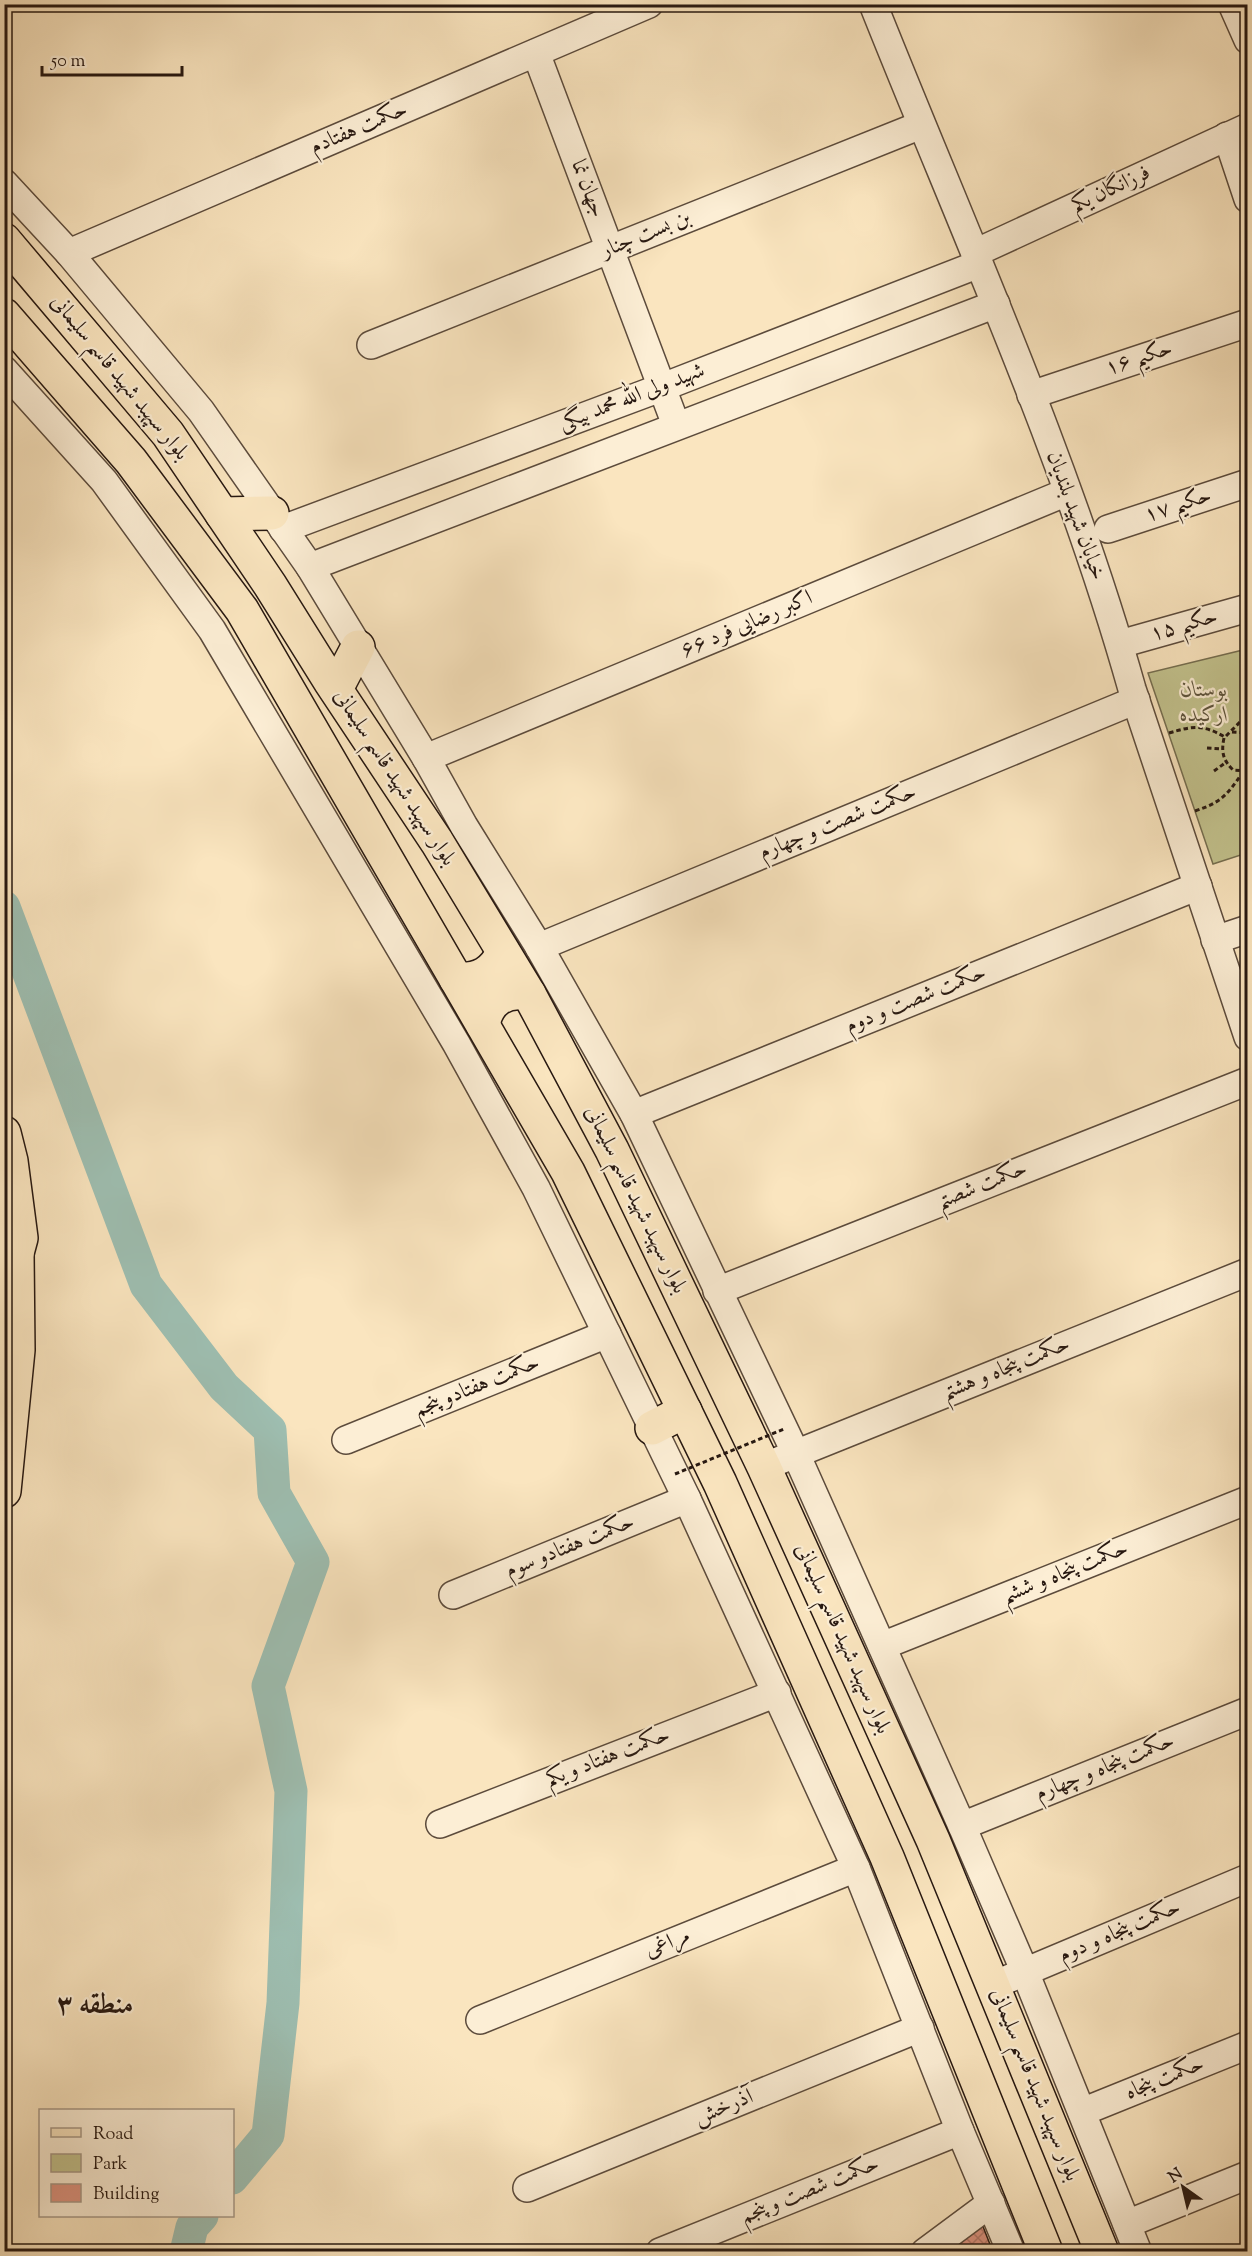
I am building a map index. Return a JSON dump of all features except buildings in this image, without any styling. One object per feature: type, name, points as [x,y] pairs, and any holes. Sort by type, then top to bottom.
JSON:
[{"type":"main road","name":"بلوار سپهبد شهید قاسم سلیمانی","points":[[4,240],[168,434],[270,585],[437,842],[529,994],[612,1150],[764,1467],[933,1840],[1098,2241]]},
{"type":"main road","name":"بلوار سپهبد شهید قاسم سلیمانی","points":[[4,315],[130,461],[242,610],[568,1172],[720,1483],[887,1857],[1048,2252]]},
{"type":"main road","points":[[222,514],[278,521]]},
{"type":"main road","points":[[336,689],[358,647]]},
{"type":"main road","points":[[456,979],[476,979],[485,975],[493,969],[503,952]]},
{"type":"main road","points":[[483,1025],[488,1010],[498,998],[513,992],[529,994]]},
{"type":"main road","points":[[4,1133],[11,1161],[21,1238],[11,1262],[18,1350],[4,1491]]},
{"type":"main road","points":[[652,1428],[684,1411]]},
{"type":"main road","points":[[1022,2192],[1038,2196],[1054,2192],[1067,2182],[1071,2175]]},
{"type":"main road","points":[[1048,2252],[1055,2240],[1069,2230],[1077,2228],[1098,2241]]},
{"type":"street","name":"حکمت هفتادم","points":[[69,253],[649,4]]},
{"type":"street","name":"خیابان شهید بلندیان","points":[[873,4],[996,304],[1067,492],[1120,644],[1136,700],[1215,940],[1245,1022]]},
{"type":"street","points":[[1232,4],[1248,40]]},
{"type":"street","name":"جهان نما","points":[[536,53],[676,425]]},
{"type":"street","name":"بن بست چنار","points":[[371,345],[921,124]]},
{"type":"street","points":[[1237,132],[1248,199]]},
{"type":"street","name":"فرزانگان یکم","points":[[977,258],[1237,132]]},
{"type":"street","points":[[4,183],[69,253],[201,411],[310,567],[539,947],[634,1114],[784,1429],[962,1826],[1025,1972],[1138,2252]]},
{"type":"street","name":"شهید ولی الله محمد بیگی","points":[[278,521],[380,491],[663,387],[977,258]]},
{"type":"street","name":"شهید ولی الله محمد بیگی","points":[[310,567],[996,304]]},
{"type":"street","name":"حکیم ۱۶","points":[[1031,395],[1248,323]]},
{"type":"street","points":[[4,370],[104,481],[212,630],[456,1043],[536,1188],[687,1498],[856,1868],[960,2131],[1011,2252]]},
{"type":"street","points":[[440,469],[458,510]]},
{"type":"street","name":"حکیم ۱۷","points":[[1108,530],[1248,483]]},
{"type":"street","points":[[380,491],[396,533]]},
{"type":"street","name":"۶۶ اکبر رضایی فرد","points":[[426,758],[1067,492]]},
{"type":"street","name":"حکیم ۱۵","points":[[1120,644],[1248,608]]},
{"type":"street","name":"حکمت شصت و چهارم","points":[[539,947],[1136,700]]},
{"type":"street","name":"حکمت شصت و دوم","points":[[634,1114],[1198,886]]},
{"type":"street","points":[[1215,940],[1248,929]]},
{"type":"street","name":"حکمت شصتم","points":[[717,1291],[1248,1081]]},
{"type":"street","name":"حکمت پنجاه و هشتم","points":[[764,1467],[1248,1272]]},
{"type":"street","name":"حکمت هفتادو پنجم","points":[[346,1440],[607,1334]]},
{"type":"street","name":"حکمت هفتادو سوم","points":[[453,1595],[687,1498]]},
{"type":"street","name":"حکمت پنجاه و ششم","points":[[882,1646],[1248,1500]]},
{"type":"street","name":"حکمت هفتاد و یکم","points":[[440,1824],[777,1693]]},
{"type":"street","name":"حکمت پنجاه و چهارم","points":[[962,1826],[1248,1711]]},
{"type":"street","name":"مراغی","points":[[480,2020],[856,1868]]},
{"type":"street","name":"حکمت پنجاه و دوم","points":[[993,1985],[1248,1878]]},
{"type":"street","points":[[896,1967],[927,1955]]},
{"type":"street","name":"آذرخش","points":[[527,2188],[921,2028]]},
{"type":"street","name":"حکمت پنجاه","points":[[1082,2112],[1248,2046]]},
{"type":"street","name":"حکمت شصت و پنجم","points":[[660,2252],[960,2131]]},
{"type":"street","points":[[1127,2224],[1248,2175]]},
{"type":"street","points":[[925,2252],[991,2203]]},
{"type":"path","points":[[1245,771],[1233,770],[1225,763],[1222,749],[1225,737],[1248,714]]},
{"type":"path","points":[[1149,738],[1192,726],[1210,729],[1225,737]]},
{"type":"path","points":[[1225,737],[1234,731],[1248,733]]},
{"type":"path","points":[[1207,748],[1222,749]]},
{"type":"path","points":[[1214,771],[1225,763]]},
{"type":"path","points":[[1175,817],[1214,805],[1230,791],[1245,771]]},
{"type":"path","points":[[675,1474],[784,1429]]},
{"type":"green space","name":"بوستان ارکیده","points":[[1247,649],[1247,853],[1213,864],[1148,673]]},
{"type":"waterway","points":[[4,907],[146,1285],[224,1387],[270,1430],[274,1493],[313,1562],[268,1686],[291,1791],[283,2003],[268,2135],[234,2176]]},
{"type":"waterway","points":[[186,2252],[192,2227],[201,2217]]},
{"type":"district","name":"منطقه ۳","points":[[95,2006]]}]
